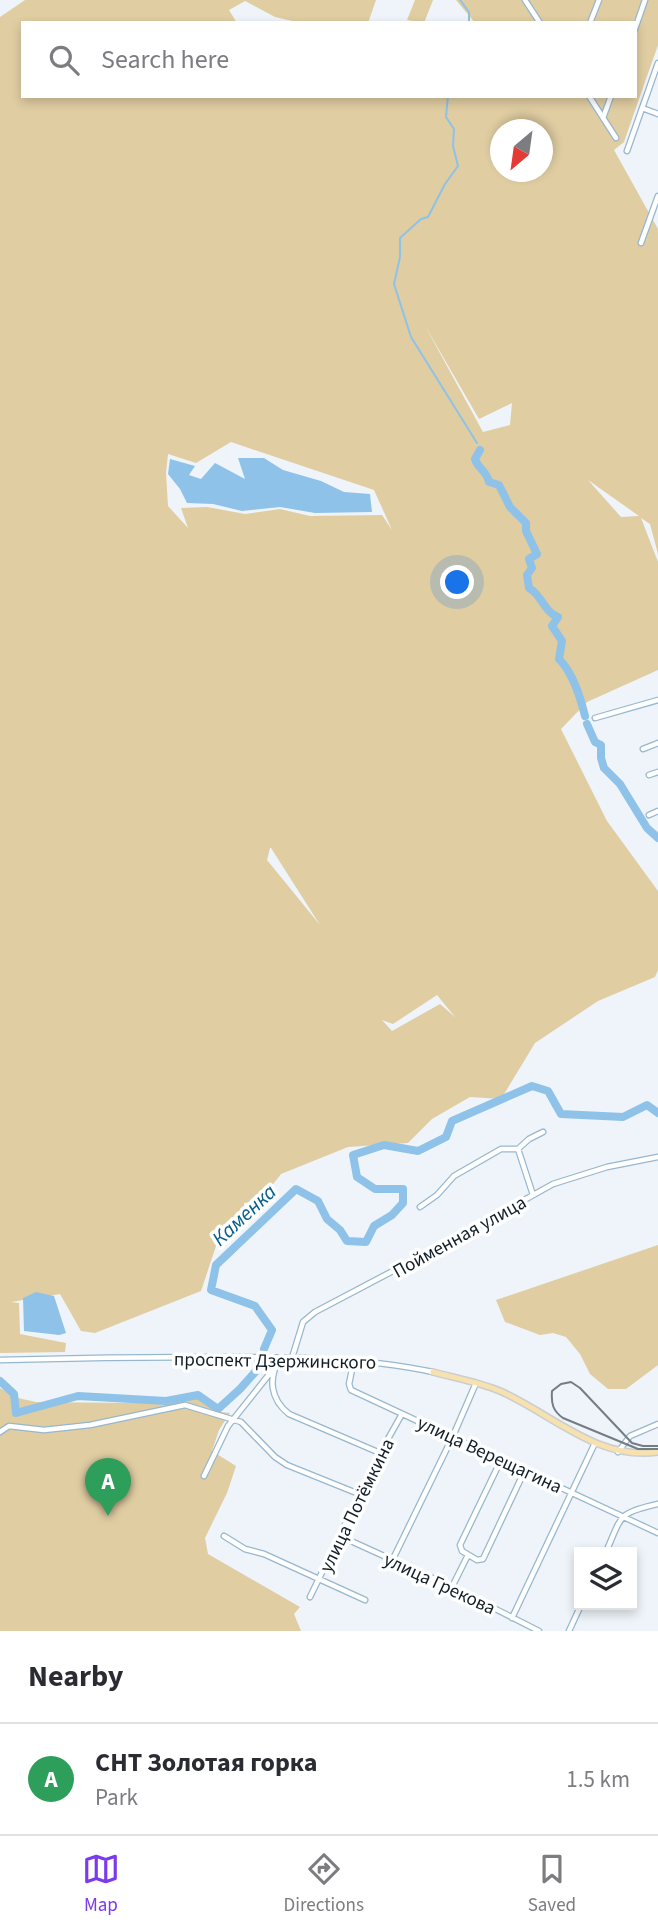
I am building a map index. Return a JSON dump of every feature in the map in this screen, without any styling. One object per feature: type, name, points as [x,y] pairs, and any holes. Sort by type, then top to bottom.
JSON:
[{"type":"main road","name":"проспект Дзержинского","points":[[433,1372],[499,1391],[595,1443],[618,1452],[658,1452]]},
{"type":"street","points":[[525,0],[539,21]]},
{"type":"street","points":[[591,21],[599,0]]},
{"type":"street","points":[[637,23],[645,0]]},
{"type":"street","points":[[627,151],[658,63]]},
{"type":"street","points":[[590,98],[616,138]]},
{"type":"street","points":[[603,118],[610,98]]},
{"type":"street","points":[[642,108],[658,114]]},
{"type":"street","points":[[641,243],[658,196]]},
{"type":"street","points":[[595,718],[658,701]]},
{"type":"street","points":[[643,748],[658,743]]},
{"type":"street","points":[[649,775],[658,772]]},
{"type":"street","points":[[649,815],[658,811]]},
{"type":"street","points":[[420,1206],[437,1195],[454,1176],[501,1149],[518,1149],[543,1132]]},
{"type":"street","points":[[518,1149],[533,1195]]},
{"type":"street","name":"Пойменная улица","points":[[292,1358],[299,1330],[307,1317],[553,1184],[607,1167],[658,1157]]},
{"type":"street","points":[[204,1476],[228,1426],[280,1358]]},
{"type":"street","name":"проспект Дзержинского","points":[[0,1360],[292,1358],[354,1360],[433,1372]]},
{"type":"street","name":"улица Верещагина","points":[[354,1360],[349,1384],[351,1390],[658,1533]]},
{"type":"street","points":[[272,1371],[276,1399],[289,1415],[380,1453]]},
{"type":"street","points":[[392,1561],[476,1383]]},
{"type":"street","points":[[0,1432],[9,1426],[44,1430],[90,1425],[185,1405],[241,1422],[266,1450],[287,1465],[359,1494]]},
{"type":"street","name":"улица Потёмкина","points":[[310,1597],[359,1494],[402,1414]]},
{"type":"street","points":[[618,1452],[630,1436],[658,1424]]},
{"type":"street","points":[[512,1618],[595,1443]]},
{"type":"street","points":[[501,1460],[460,1545],[462,1551],[479,1560],[483,1559],[525,1470]]},
{"type":"street","points":[[608,1547],[623,1516],[638,1508],[658,1504]]},
{"type":"street","points":[[224,1536],[245,1549],[264,1554],[365,1600]]},
{"type":"street","name":"улица Грекова","points":[[340,1536],[452,1587],[539,1631]]},
{"type":"street","points":[[452,1587],[468,1555]]},
{"type":"street","points":[[569,1631],[579,1610]]},
{"type":"shaded area","points":[[25,0],[376,0],[369,21],[292,21],[275,17],[245,1],[229,10],[236,21],[21,21],[21,98],[637,98],[637,21],[473,21],[456,0],[658,0],[658,45],[624,142],[614,150],[658,229],[658,554],[650,524],[641,518],[658,562],[658,670],[587,702],[561,729],[607,821],[658,891],[658,970],[655,977],[598,1001],[535,1043],[501,1099],[470,1097],[432,1119],[408,1143],[348,1147],[281,1174],[260,1201],[244,1203],[244,1211],[220,1234],[201,1291],[95,1333],[81,1331],[60,1294],[11,1302],[19,1303],[20,1334],[66,1343],[65,1352],[0,1353],[0,17]],"holes":[[[424,324],[479,419],[512,403],[510,425],[483,432]],[[231,442],[374,490],[392,530],[382,515],[310,516],[280,509],[245,514],[207,507],[181,508],[188,528],[168,506],[168,454],[196,463]],[[588,480],[639,516],[621,517]],[[271,848],[320,925],[267,860]],[[437,995],[455,1017],[440,1004],[392,1031],[382,1020],[393,1024]]]},
{"type":"shaded area","points":[[415,0],[433,0],[425,21],[407,20]]},
{"type":"shaded area","points":[[658,1245],[658,1365],[626,1389],[608,1389],[590,1374],[580,1354],[566,1337],[553,1333],[540,1335],[505,1322],[496,1300]]},
{"type":"shaded area","points":[[0,1388],[18,1398],[36,1402],[132,1403],[199,1394],[221,1412],[230,1413],[219,1430],[212,1451],[236,1466],[227,1493],[205,1538],[208,1554],[300,1607],[294,1614],[301,1631],[0,1631]]},
{"type":"water","points":[[238,458],[264,458],[283,470],[321,481],[344,492],[370,494],[372,512],[315,513],[280,507],[242,511],[213,504],[187,503],[168,474],[170,459],[195,466],[189,475],[201,479],[215,463],[245,479]]},
{"type":"water","points":[[36,1292],[54,1296],[66,1333],[59,1335],[24,1331],[23,1298]]},
{"type":"waterway","points":[[460,0],[469,12],[469,21]]},
{"type":"waterway","points":[[448,98],[446,117],[454,129],[453,146],[458,166],[428,217],[421,219],[400,238],[400,257],[394,284],[411,337],[477,443]]},
{"type":"waterway","points":[[480,450],[475,459],[478,465],[489,482],[499,485],[510,507],[526,523],[526,531],[537,554],[529,559],[532,568],[527,575],[529,588],[549,611],[558,617],[552,626],[562,641],[559,659],[572,678],[585,716]]},
{"type":"waterway","points":[[587,724],[595,742],[601,745],[604,768],[620,784],[647,828],[658,838]]},
{"type":"waterway","name":"Каменка","points":[[264,1349],[272,1330],[255,1306],[211,1290],[216,1265],[296,1189],[318,1201],[327,1219],[340,1230],[347,1241],[366,1242],[374,1226],[392,1215],[403,1203],[403,1189],[375,1189],[357,1177],[353,1155],[384,1145],[418,1151],[446,1137],[452,1121],[532,1086],[548,1091],[561,1114],[623,1117],[647,1105],[658,1113]]},
{"type":"waterway","name":"Каменка","points":[[0,1381],[14,1394],[16,1413],[78,1396],[166,1401],[198,1395],[218,1409],[257,1370]]},
{"type":"tram line","points":[[658,1446],[632,1443],[580,1388],[571,1382],[561,1384],[552,1391],[553,1407],[563,1418],[638,1449],[658,1449]]},
{"type":"place","name":"СНТ Золотая горка","points":[[108,1516]]}]
